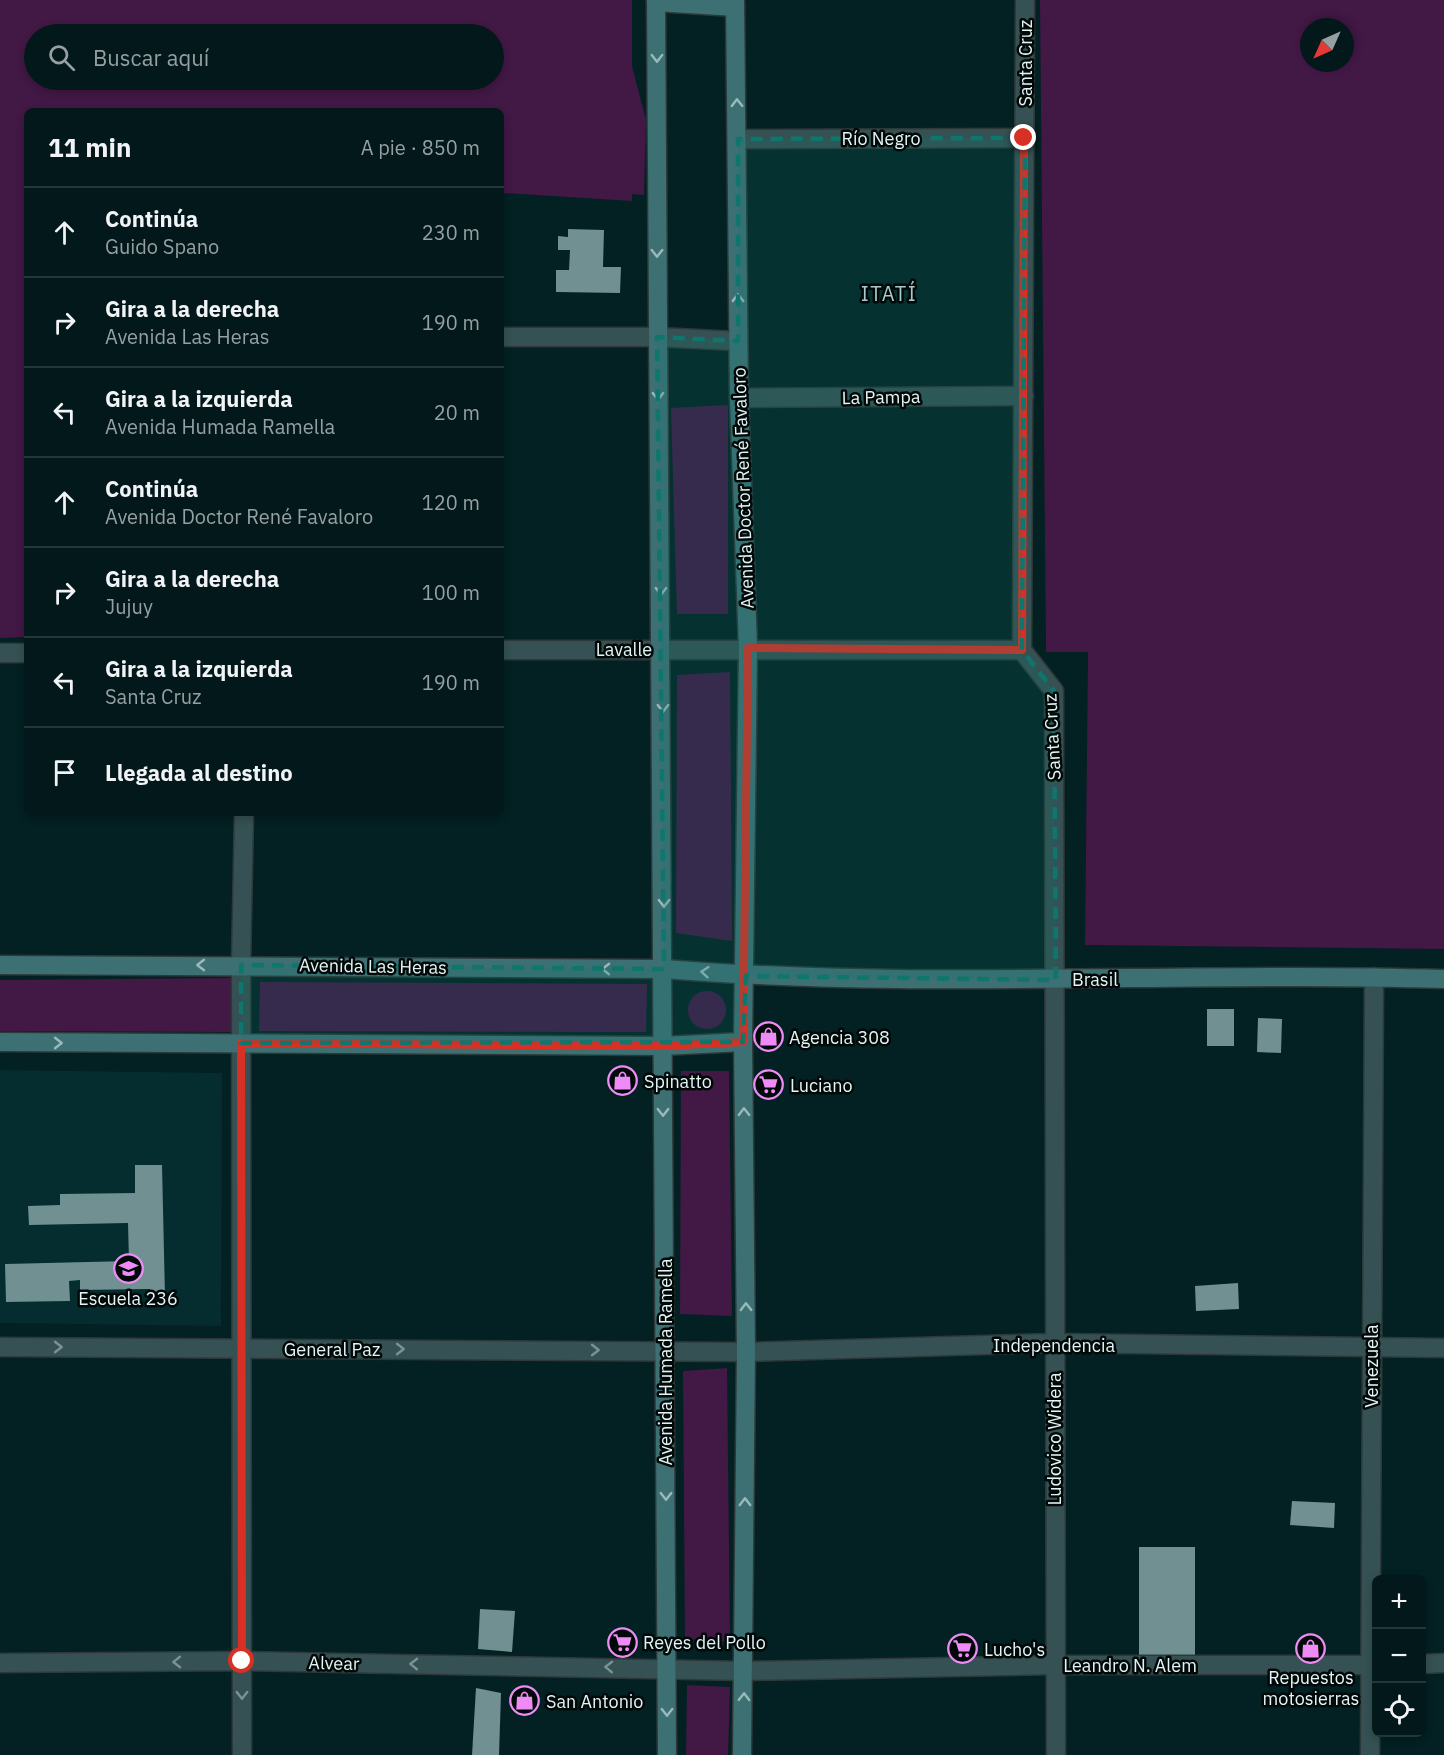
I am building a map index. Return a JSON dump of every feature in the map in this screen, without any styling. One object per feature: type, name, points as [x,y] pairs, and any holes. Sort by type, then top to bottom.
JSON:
[{"type":"main road","points":[[664,969],[657,337],[657,1],[735,3]]},
{"type":"main road","name":"Avenida Doctor René Favaloro","points":[[735,3],[739,398],[748,648],[746,976]]},
{"type":"main road","name":"Avenida Las Heras","points":[[0,965],[664,969],[746,976]]},
{"type":"main road","name":"Avenida Humada Ramella","points":[[664,969],[667,1755]]},
{"type":"main road","points":[[742,1755],[746,1352],[743,1042],[746,976]]},
{"type":"main road","name":"Brasil","points":[[746,976],[1056,980],[1374,977],[1444,979]]},
{"type":"main road","points":[[0,1042],[663,1046],[743,1042]]},
{"type":"street","name":"Santa Cruz","points":[[1025,0],[1022,650],[1054,691],[1056,980]]},
{"type":"street","name":"Río Negro","points":[[738,139],[1024,138]]},
{"type":"street","points":[[504,337],[657,337],[738,341]]},
{"type":"street","name":"La Pampa","points":[[739,398],[1024,396]]},
{"type":"street","name":"Lavalle","points":[[504,650],[748,648],[1022,650]]},
{"type":"street","points":[[0,653],[24,653]]},
{"type":"street","points":[[242,1755],[241,965],[244,816]]},
{"type":"street","name":"Venezuela","points":[[1374,977],[1370,1348],[1374,1629]]},
{"type":"street","name":"Ludovico Widera","points":[[1056,980],[1054,1343],[1056,1755]]},
{"type":"street","name":"Independencia","points":[[665,1351],[746,1352],[1054,1343],[1444,1348]]},
{"type":"street","name":"General Paz","points":[[0,1347],[665,1351]]},
{"type":"street","name":"Alvear","points":[[0,1663],[242,1661],[667,1668]]},
{"type":"street","points":[[1426,1664],[1444,1663]]},
{"type":"street","name":"Leandro N. Alem","points":[[667,1668],[744,1671],[1056,1665],[1372,1665]]},
{"type":"street","name":"Venezuela","points":[[1370,1755],[1373,1683]]},
{"type":"highlighted area","points":[[1025,138],[1022,650],[1054,691],[1056,980],[746,976],[743,1042],[241,1043],[241,965],[664,969],[657,337],[738,341],[738,139]]},
{"type":"shaded area","points":[[0,0],[632,0],[632,66],[646,120],[644,195],[632,194],[632,201],[504,193],[504,108],[24,108],[24,637],[0,638]]},
{"type":"shaded area","points":[[1040,0],[1444,0],[1444,949],[1085,945],[1088,652],[1046,652]]},
{"type":"shaded area","points":[[728,405],[728,614],[677,614],[671,408]]},
{"type":"shaded area","points":[[730,672],[732,941],[676,933],[677,675]]},
{"type":"shaded area","points":[[231,978],[231,1032],[0,1031],[0,980]]},
{"type":"shaded area","points":[[260,982],[647,984],[646,1032],[259,1031]]},
{"type":"shaded area","points":[[707,991],[721,996],[726,1010],[721,1024],[707,1029],[693,1024],[688,1010],[693,996]]},
{"type":"shaded area","points":[[0,1070],[222,1073],[221,1326],[0,1323]]},
{"type":"shaded area","points":[[681,1071],[729,1071],[732,1316],[680,1314]]},
{"type":"shaded area","points":[[727,1368],[730,1642],[685,1639],[683,1371]]},
{"type":"shaded area","points":[[687,1685],[730,1687],[728,1755],[686,1755]]},
{"type":"building","points":[[568,229],[604,230],[603,267],[621,267],[620,293],[556,292],[556,270],[569,270],[570,250],[558,250],[558,236],[568,237]]},
{"type":"building","points":[[1207,1009],[1234,1009],[1234,1046],[1207,1046]]},
{"type":"building","points":[[1258,1018],[1282,1019],[1281,1053],[1257,1052]]},
{"type":"building","points":[[135,1165],[162,1165],[165,1296],[150,1296],[150,1289],[80,1290],[80,1280],[69,1281],[70,1301],[6,1302],[5,1264],[129,1261],[128,1223],[29,1225],[28,1206],[60,1205],[60,1194],[135,1193]]},
{"type":"building","points":[[1238,1283],[1239,1309],[1196,1311],[1195,1286]]},
{"type":"building","points":[[1292,1501],[1335,1503],[1334,1528],[1290,1525]]},
{"type":"building","points":[[1139,1547],[1195,1547],[1195,1659],[1139,1658]]},
{"type":"building","points":[[480,1609],[515,1611],[512,1652],[478,1649]]},
{"type":"building","points":[[476,1688],[501,1693],[499,1755],[472,1755]]},
{"type":"place","name":"Agencia 308","points":[[768,1037]]},
{"type":"place","name":"Spinatto","points":[[623,1081]]},
{"type":"place","name":"Luciano","points":[[769,1085]]},
{"type":"place","name":"Escuela 236","points":[[128,1269]]},
{"type":"place","name":"Reyes del Pollo","points":[[622,1642]]},
{"type":"place","name":"Repuestos motosierras","points":[[1311,1648]]},
{"type":"place","name":"Lucho's","points":[[963,1649]]},
{"type":"place","name":"San Antonio","points":[[525,1701]]},
{"type":"district","name":"ITATÍ","points":[[889,293]]},
{"type":"route","points":[[242,1661],[241,1043],[663,1046],[743,1042],[746,976],[748,648],[1022,650],[1024,138]]}]
